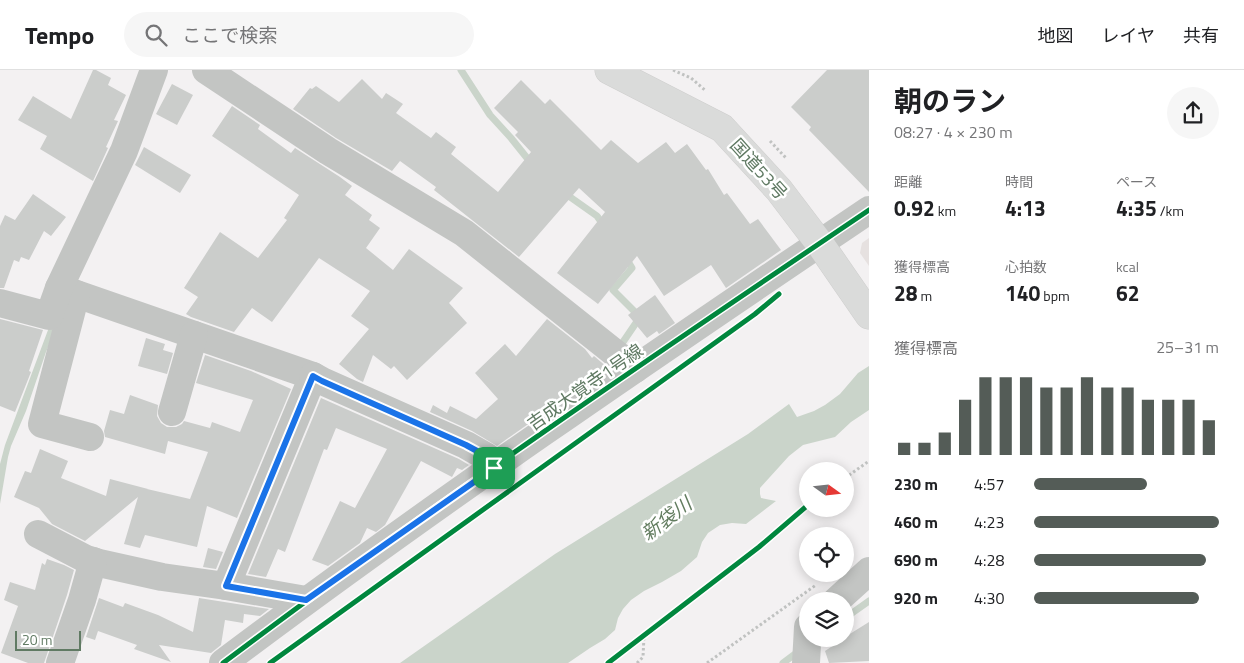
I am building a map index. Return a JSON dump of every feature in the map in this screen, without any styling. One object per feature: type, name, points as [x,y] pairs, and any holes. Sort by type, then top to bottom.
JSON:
[{"type":"highway","name":"国道53号","points":[[609,70],[722,128],[779,190],[820,244],[869,315]]},
{"type":"street","points":[[90,437],[42,424],[67,291],[124,151],[154,70]]},
{"type":"street","points":[[206,70],[328,151],[464,233],[635,369]]},
{"type":"street","name":"吉成大覚寺1号線","points":[[223,663],[306,600],[635,369],[869,210]]},
{"type":"street","points":[[0,303],[49,316],[67,291]]},
{"type":"street","points":[[67,291],[313,376],[466,445],[488,457],[494,468]]},
{"type":"street","points":[[172,412],[194,335]]},
{"type":"street","points":[[226,586],[313,376]]},
{"type":"street","points":[[38,534],[93,561],[162,577],[306,600]]},
{"type":"street","points":[[60,663],[82,600],[93,561]]},
{"type":"street","points":[[827,592],[869,571]]},
{"type":"street","points":[[805,662],[806,647]]},
{"type":"path","points":[[270,663],[605,422]]},
{"type":"path","points":[[854,472],[869,461]]},
{"type":"path","points":[[608,663],[759,548],[799,513]]},
{"type":"path","points":[[707,663],[799,609]]},
{"type":"path","points":[[637,663],[643,657],[644,635]]},
{"type":"shaded area","points":[[869,238],[869,266],[860,253],[862,243]]},
{"type":"water","points":[[51,322],[58,324],[11,446],[0,504],[0,464],[5,445]]},
{"type":"water","name":"新袋川","points":[[869,366],[869,410],[851,422],[835,437],[803,445],[789,456],[760,488],[761,498],[776,501],[746,524],[732,523],[720,525],[708,533],[702,542],[697,557],[681,571],[631,600],[618,618],[615,630],[605,639],[568,663],[400,663],[555,554],[748,434],[789,404],[797,417],[814,411],[840,394],[858,373]]},
{"type":"building","points":[[93,70],[111,78],[108,85],[126,95],[114,120],[118,121],[93,181],[40,149],[47,136],[18,120],[33,96],[71,119]]},
{"type":"building","points":[[827,70],[869,70],[869,192],[809,130],[811,127],[791,107]]},
{"type":"building","points":[[362,79],[382,99],[386,93],[403,104],[396,113],[431,138],[436,132],[456,147],[451,154],[498,192],[531,152],[515,135],[518,132],[494,108],[521,80],[545,104],[550,99],[601,150],[611,140],[638,163],[666,142],[675,153],[687,144],[706,170],[708,169],[724,195],[727,193],[750,224],[758,219],[781,250],[726,288],[711,265],[664,296],[637,256],[598,304],[557,273],[605,212],[579,188],[519,257],[434,190],[436,187],[400,161],[392,171],[336,138],[293,109],[310,88],[312,89],[316,86],[339,102]]},
{"type":"building","points":[[172,84],[193,95],[177,125],[156,114]]},
{"type":"building","points":[[232,106],[260,125],[258,129],[291,153],[295,148],[352,186],[345,195],[372,215],[369,220],[380,228],[366,248],[393,270],[409,249],[463,288],[449,303],[467,323],[407,380],[394,366],[391,369],[373,355],[363,382],[339,364],[369,329],[351,316],[370,291],[319,258],[272,322],[252,308],[234,332],[186,314],[198,297],[184,288],[220,232],[258,258],[287,220],[284,218],[299,195],[212,136]]},
{"type":"building","points":[[144,147],[191,175],[180,193],[135,165]]},
{"type":"building","points":[[33,194],[66,217],[51,236],[44,231],[29,260],[21,257],[19,262],[14,260],[4,288],[0,288],[0,226],[5,215],[15,220]]},
{"type":"building","points":[[655,295],[675,323],[659,334],[657,331],[647,338],[628,315]]},
{"type":"building","points":[[0,319],[43,330],[29,371],[31,372],[15,412],[0,406]]},
{"type":"building","points":[[547,319],[585,349],[592,358],[594,356],[608,368],[497,446],[472,431],[430,412],[433,405],[447,413],[450,406],[476,419],[498,399],[475,373],[505,344],[516,356]]},
{"type":"building","points":[[146,338],[165,344],[163,350],[173,353],[167,374],[138,366]]},
{"type":"building","points":[[205,355],[251,371],[291,389],[237,518],[207,506],[197,547],[145,535],[140,548],[124,544],[138,497],[85,541],[52,524],[39,508],[14,497],[25,471],[31,473],[40,449],[68,461],[61,478],[106,496],[110,479],[190,499],[208,452],[168,441],[165,454],[105,437],[104,431],[110,410],[124,414],[130,395],[158,405],[157,416],[161,423],[167,427],[176,427],[184,421],[210,428],[212,422],[240,432],[253,400],[196,383]]},
{"type":"building","points":[[321,398],[469,465],[462,470],[457,468],[452,477],[421,461],[385,525],[376,532],[367,528],[360,543],[328,566],[312,560],[340,501],[355,508],[387,449],[336,428],[327,450],[324,449],[285,552],[278,549],[266,577],[248,574]]},
{"type":"building","points":[[208,548],[223,552],[216,569],[203,567]]},
{"type":"building","points":[[47,559],[74,570],[44,663],[28,663],[1,653],[18,606],[4,600],[10,582],[35,590],[42,563],[45,565]]},
{"type":"building","points":[[99,598],[123,607],[125,603],[158,615],[193,632],[199,598],[269,609],[260,616],[244,614],[243,623],[225,620],[221,645],[211,653],[159,645],[171,662],[134,649],[137,645],[98,631],[95,640],[86,637]]},
{"type":"building","points":[[869,622],[869,661],[829,663],[825,651],[831,647],[854,647],[854,631]]},
{"type":"waterway","points":[[461,70],[490,115],[531,163]]},
{"type":"waterway","points":[[563,192],[597,216],[604,226]]},
{"type":"waterway","points":[[623,342],[640,317],[613,290],[632,268],[626,258]]},
{"type":"waterway","points":[[854,612],[869,601]]},
{"type":"waterway","points":[[783,663],[799,651]]},
{"type":"cycle path","points":[[223,663],[462,489],[624,376],[869,210]]},
{"type":"cycle path","points":[[270,663],[755,314],[779,294]]},
{"type":"cycle path","points":[[608,663],[759,547],[799,513]]},
{"type":"route","points":[[313,376],[466,445],[488,457],[494,468],[306,600],[226,586],[313,376]]}]
